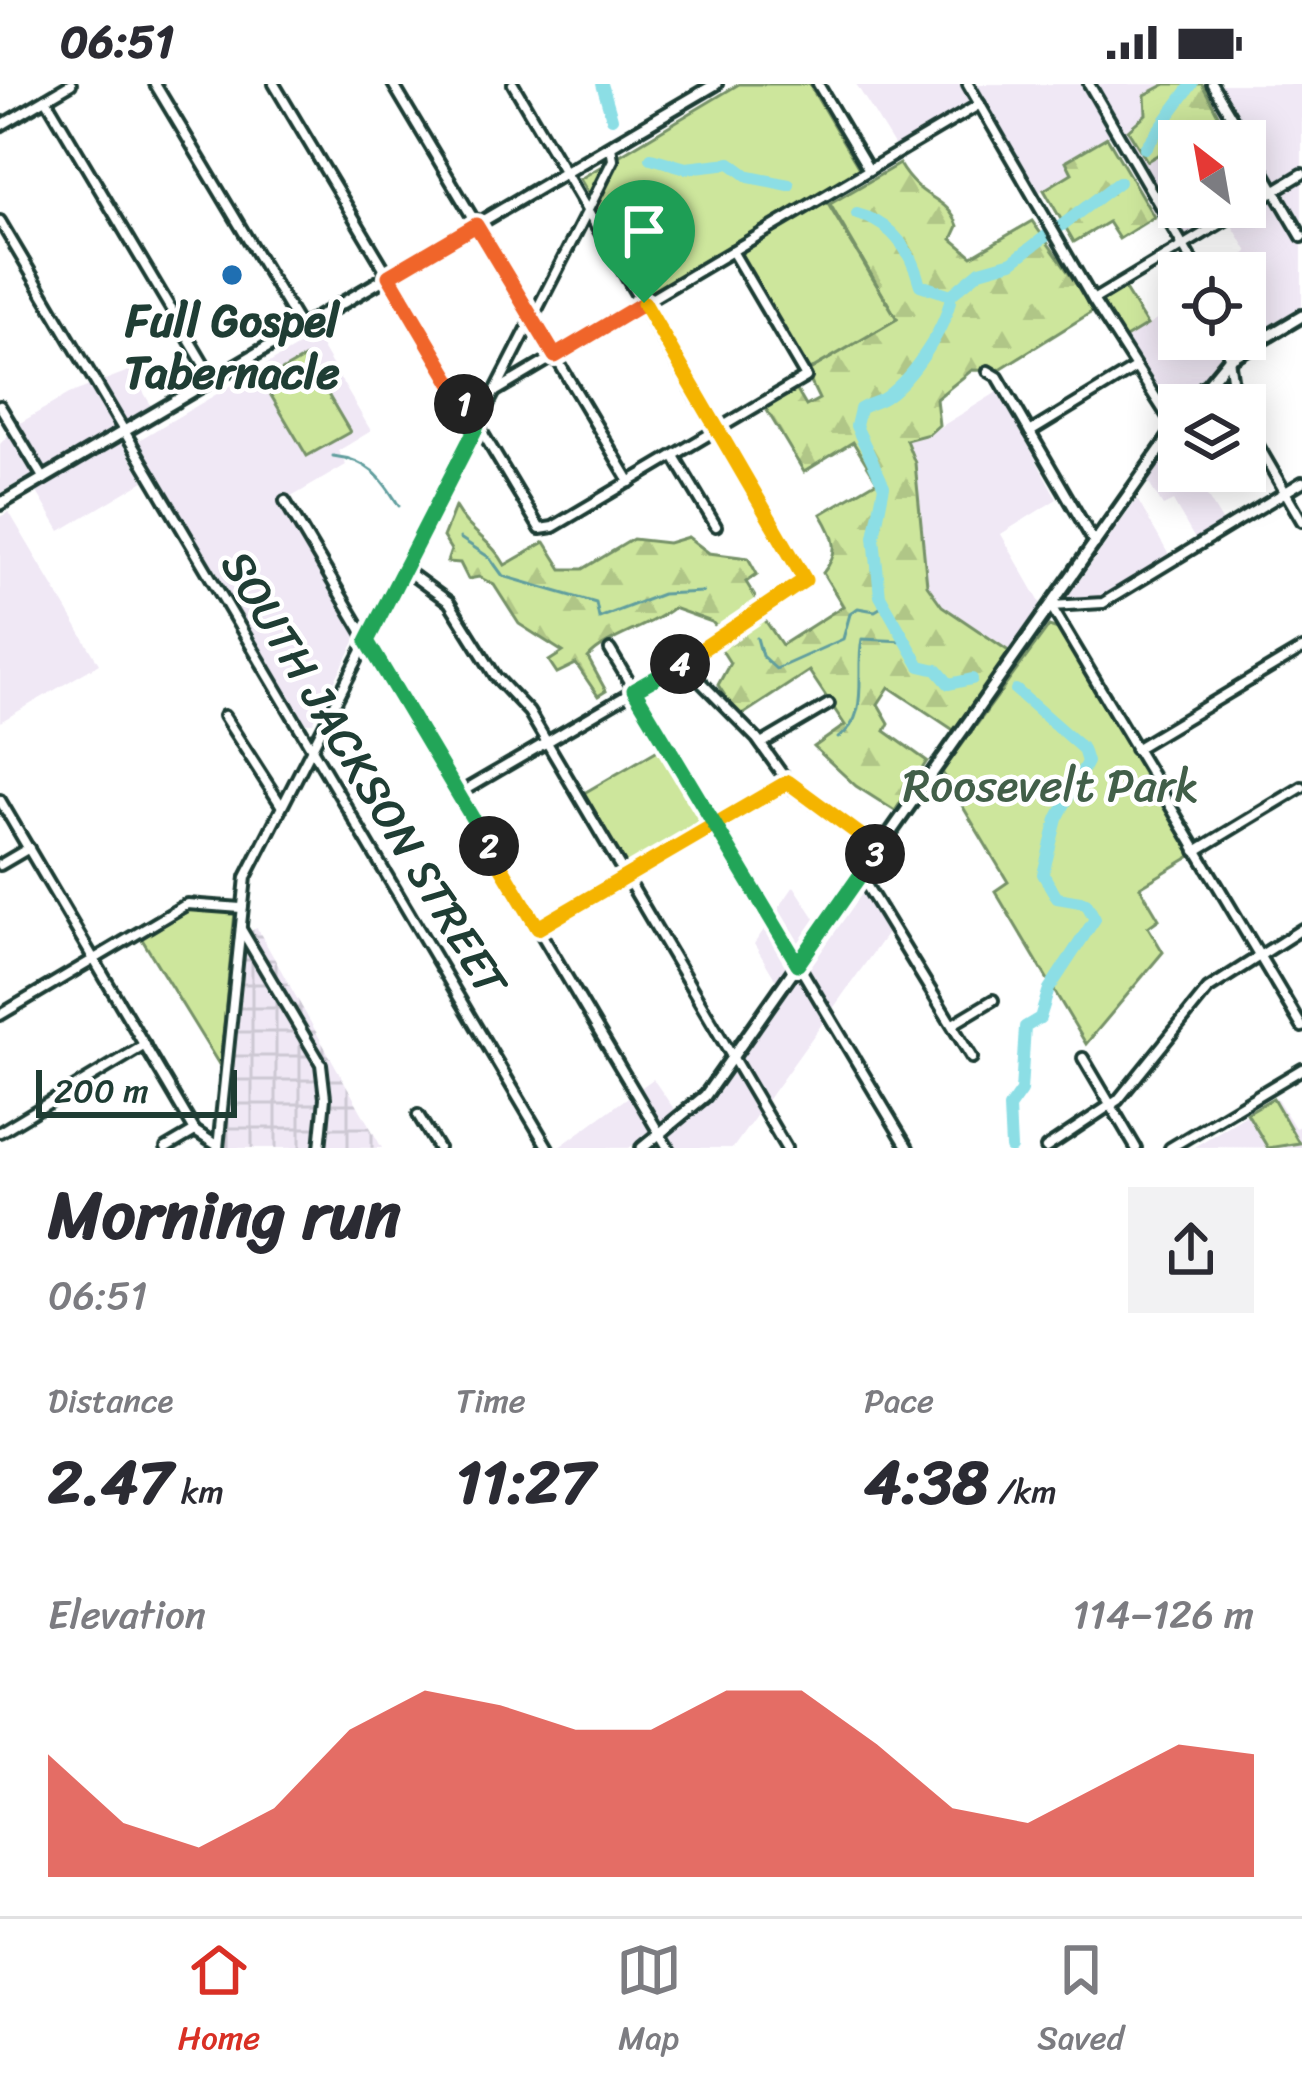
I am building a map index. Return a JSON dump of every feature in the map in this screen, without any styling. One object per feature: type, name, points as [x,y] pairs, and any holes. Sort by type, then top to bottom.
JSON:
[{"type":"main road","points":[[0,504],[716,84]]},
{"type":"main road","points":[[1266,337],[1302,316]]},
{"type":"main road","points":[[1207,384],[1227,360]]},
{"type":"main road","points":[[642,1148],[705,1096],[1158,453]]},
{"type":"street","points":[[0,126],[71,84]]},
{"type":"street","points":[[155,84],[302,328]]},
{"type":"street","points":[[274,84],[532,519],[546,531],[806,377],[732,251]]},
{"type":"street","points":[[393,84],[630,482]]},
{"type":"street","points":[[458,794],[682,663],[792,590],[804,576],[513,84]]},
{"type":"street","points":[[818,84],[869,170]]},
{"type":"street","points":[[968,84],[1093,301],[1158,400]]},
{"type":"street","points":[[1089,84],[1188,252]]},
{"type":"street","points":[[1212,84],[1302,237]]},
{"type":"street","points":[[46,99],[213,380]]},
{"type":"street","points":[[495,392],[980,104]]},
{"type":"street","points":[[0,800],[195,1131],[218,1147],[246,877],[613,160],[610,146]]},
{"type":"street","points":[[1093,301],[1302,174]]},
{"type":"street","name":"SOUTH JACKSON STREET","points":[[0,220],[548,1148]]},
{"type":"street","points":[[1030,432],[1135,368]]},
{"type":"street","points":[[988,371],[998,377],[1094,544]]},
{"type":"street","points":[[0,406],[44,479]]},
{"type":"street","points":[[674,456],[716,526]]},
{"type":"street","points":[[1266,459],[1302,521]]},
{"type":"street","points":[[1302,482],[1103,602],[1051,606],[1302,1027]]},
{"type":"street","points":[[285,501],[668,1148]]},
{"type":"street","points":[[404,568],[449,602],[496,676],[518,698],[547,742],[786,1148]]},
{"type":"street","points":[[1135,748],[1302,649]]},
{"type":"street","points":[[610,650],[908,1148]]},
{"type":"street","points":[[682,663],[760,744],[788,782],[879,849]]},
{"type":"street","points":[[760,744],[829,704]]},
{"type":"street","points":[[224,716],[282,806]]},
{"type":"street","points":[[538,928],[788,782]]},
{"type":"street","points":[[1196,850],[1302,787]]},
{"type":"street","points":[[0,865],[28,848]]},
{"type":"street","points":[[860,875],[973,1058]]},
{"type":"street","points":[[0,1015],[187,904],[241,908]]},
{"type":"street","points":[[240,928],[321,1064],[325,1098],[320,1148]]},
{"type":"street","points":[[1046,1148],[1112,1106],[1208,988],[1302,929]]},
{"type":"street","points":[[952,1024],[993,1000]]},
{"type":"street","points":[[0,1132],[145,1045]]},
{"type":"street","points":[[1083,1058],[1136,1148]]},
{"type":"street","points":[[1170,1148],[1302,1069]]},
{"type":"street","points":[[418,1114],[438,1148]]},
{"type":"street","points":[[166,1148],[195,1131]]},
{"type":"shaded area","points":[[856,84],[1302,84],[1302,306],[1266,328],[1266,252],[1248,252],[1234,228],[1266,228],[1266,120],[1158,120],[1158,190],[1122,129],[1066,161],[1073,172],[1038,193],[981,98],[897,150]]},
{"type":"shaded area","points":[[1181,228],[1202,228],[1186,237]]},
{"type":"shaded area","points":[[1158,319],[1158,360],[1217,360],[1199,384],[1158,384],[1158,391],[1126,339]]},
{"type":"shaded area","points":[[315,336],[371,431],[338,451],[346,465],[281,503],[358,636],[313,723],[305,723],[137,441]]},
{"type":"shaded area","points":[[131,370],[160,421],[122,444],[144,481],[60,531],[28,477],[0,493],[0,444],[20,423],[69,394]]},
{"type":"shaded area","points":[[999,391],[1057,499],[1001,534],[1042,606],[1013,654],[942,606],[926,585],[921,511],[906,440],[929,434]]},
{"type":"shaded area","points":[[1158,468],[1158,492],[1205,492],[1224,524],[1196,541],[1173,501],[1163,506],[1148,482]]},
{"type":"shaded area","points":[[1137,499],[1170,557],[1096,601],[1065,601]]},
{"type":"shaded area","points":[[9,512],[99,664],[0,722],[0,517]]},
{"type":"shaded area","points":[[794,886],[818,923],[777,982],[754,944]]},
{"type":"shaded area","points":[[860,888],[870,893],[890,929],[733,1148],[654,1148],[712,1098]]},
{"type":"shaded area","points":[[257,928],[382,1148],[222,1148],[246,933]]},
{"type":"shaded area","points":[[653,1079],[676,1112],[629,1148],[558,1148]]},
{"type":"shaded area","points":[[1276,1097],[1295,1128],[1302,1125],[1302,1148],[1194,1147]]},
{"type":"green space","points":[[739,84],[809,84],[860,170],[822,194],[897,319],[806,372],[732,245],[648,294],[580,179]]},
{"type":"green space","points":[[1166,84],[1202,84],[1221,120],[1158,120],[1158,155],[1147,161],[1128,130],[1146,114],[1145,95]]},
{"type":"green space","points":[[1107,137],[1154,217],[1119,239],[1108,222],[1074,242],[1044,190],[1072,173],[1066,161]]},
{"type":"green space","points":[[899,164],[953,216],[958,226],[952,239],[972,256],[1032,221],[1095,310],[997,371],[972,370],[936,399],[939,425],[929,434],[906,440],[915,463],[927,585],[942,606],[1013,654],[958,733],[889,687],[878,704],[889,723],[885,731],[927,761],[895,811],[856,786],[814,747],[845,725],[809,671],[739,717],[718,685],[730,663],[716,641],[760,613],[782,645],[843,606],[823,573],[834,544],[821,514],[877,481],[853,442],[804,472],[765,407],[796,389],[806,406],[819,399],[806,372],[897,319],[830,204]]},
{"type":"green space","points":[[1124,288],[1147,325],[1124,339],[1102,302]]},
{"type":"green space","points":[[306,357],[350,432],[307,456],[263,382]]},
{"type":"green space","points":[[455,507],[505,565],[545,542],[562,569],[583,569],[633,539],[668,543],[688,537],[709,553],[748,558],[757,574],[746,582],[760,605],[720,631],[712,622],[673,608],[605,644],[588,658],[606,691],[598,696],[576,664],[557,673],[549,661],[563,652],[519,624],[494,585],[479,577],[468,579],[460,563],[447,562],[451,550],[443,537]]},
{"type":"green space","name":"Roosevelt Park","points":[[1049,626],[1058,629],[1193,855],[1140,887],[1159,919],[1148,927],[1163,952],[1086,1044],[995,891],[1008,882],[942,772]]},
{"type":"green space","points":[[663,747],[707,822],[627,868],[584,793]]},
{"type":"green space","points":[[197,907],[235,912],[220,1066],[140,936]]},
{"type":"green space","points":[[1273,1098],[1299,1143],[1268,1148],[1247,1113]]},
{"type":"waterway","points":[[602,84],[612,118]]},
{"type":"waterway","points":[[1145,148],[1192,84]]},
{"type":"waterway","points":[[651,158],[686,168],[730,163],[749,177],[789,185]]},
{"type":"waterway","points":[[1061,226],[1119,182]]},
{"type":"waterway","points":[[857,214],[881,224],[899,240],[920,285],[951,295]]},
{"type":"waterway","points":[[972,679],[949,684],[937,670],[920,666],[880,596],[874,537],[884,486],[856,426],[860,409],[887,396],[918,364],[943,322],[951,295],[980,271],[1012,262],[1046,236]]},
{"type":"waterway","points":[[333,456],[372,471],[399,506]]},
{"type":"waterway","points":[[460,538],[490,558],[503,576],[596,603],[599,618],[662,594],[703,592]]},
{"type":"waterway","points":[[757,638],[762,656],[776,669],[843,639],[850,614],[858,608],[875,611],[885,605]]},
{"type":"waterway","points":[[838,738],[855,719],[858,707],[862,639],[904,641]]},
{"type":"waterway","points":[[1011,1148],[1009,1108],[1021,1091],[1025,1027],[1040,1018],[1049,989],[1095,919],[1086,903],[1057,898],[1043,874],[1057,819],[1087,762],[1083,749],[1016,690]]},
{"type":"place","name":"Full Gospel Tabernacle","points":[[232,275]]},
{"type":"route","points":[[644,303],[555,356],[476,225],[389,276],[477,426],[367,641],[538,928],[669,851],[715,825],[788,782],[879,849],[798,964],[793,957],[719,831],[715,825],[634,690],[805,580],[644,303]]}]
